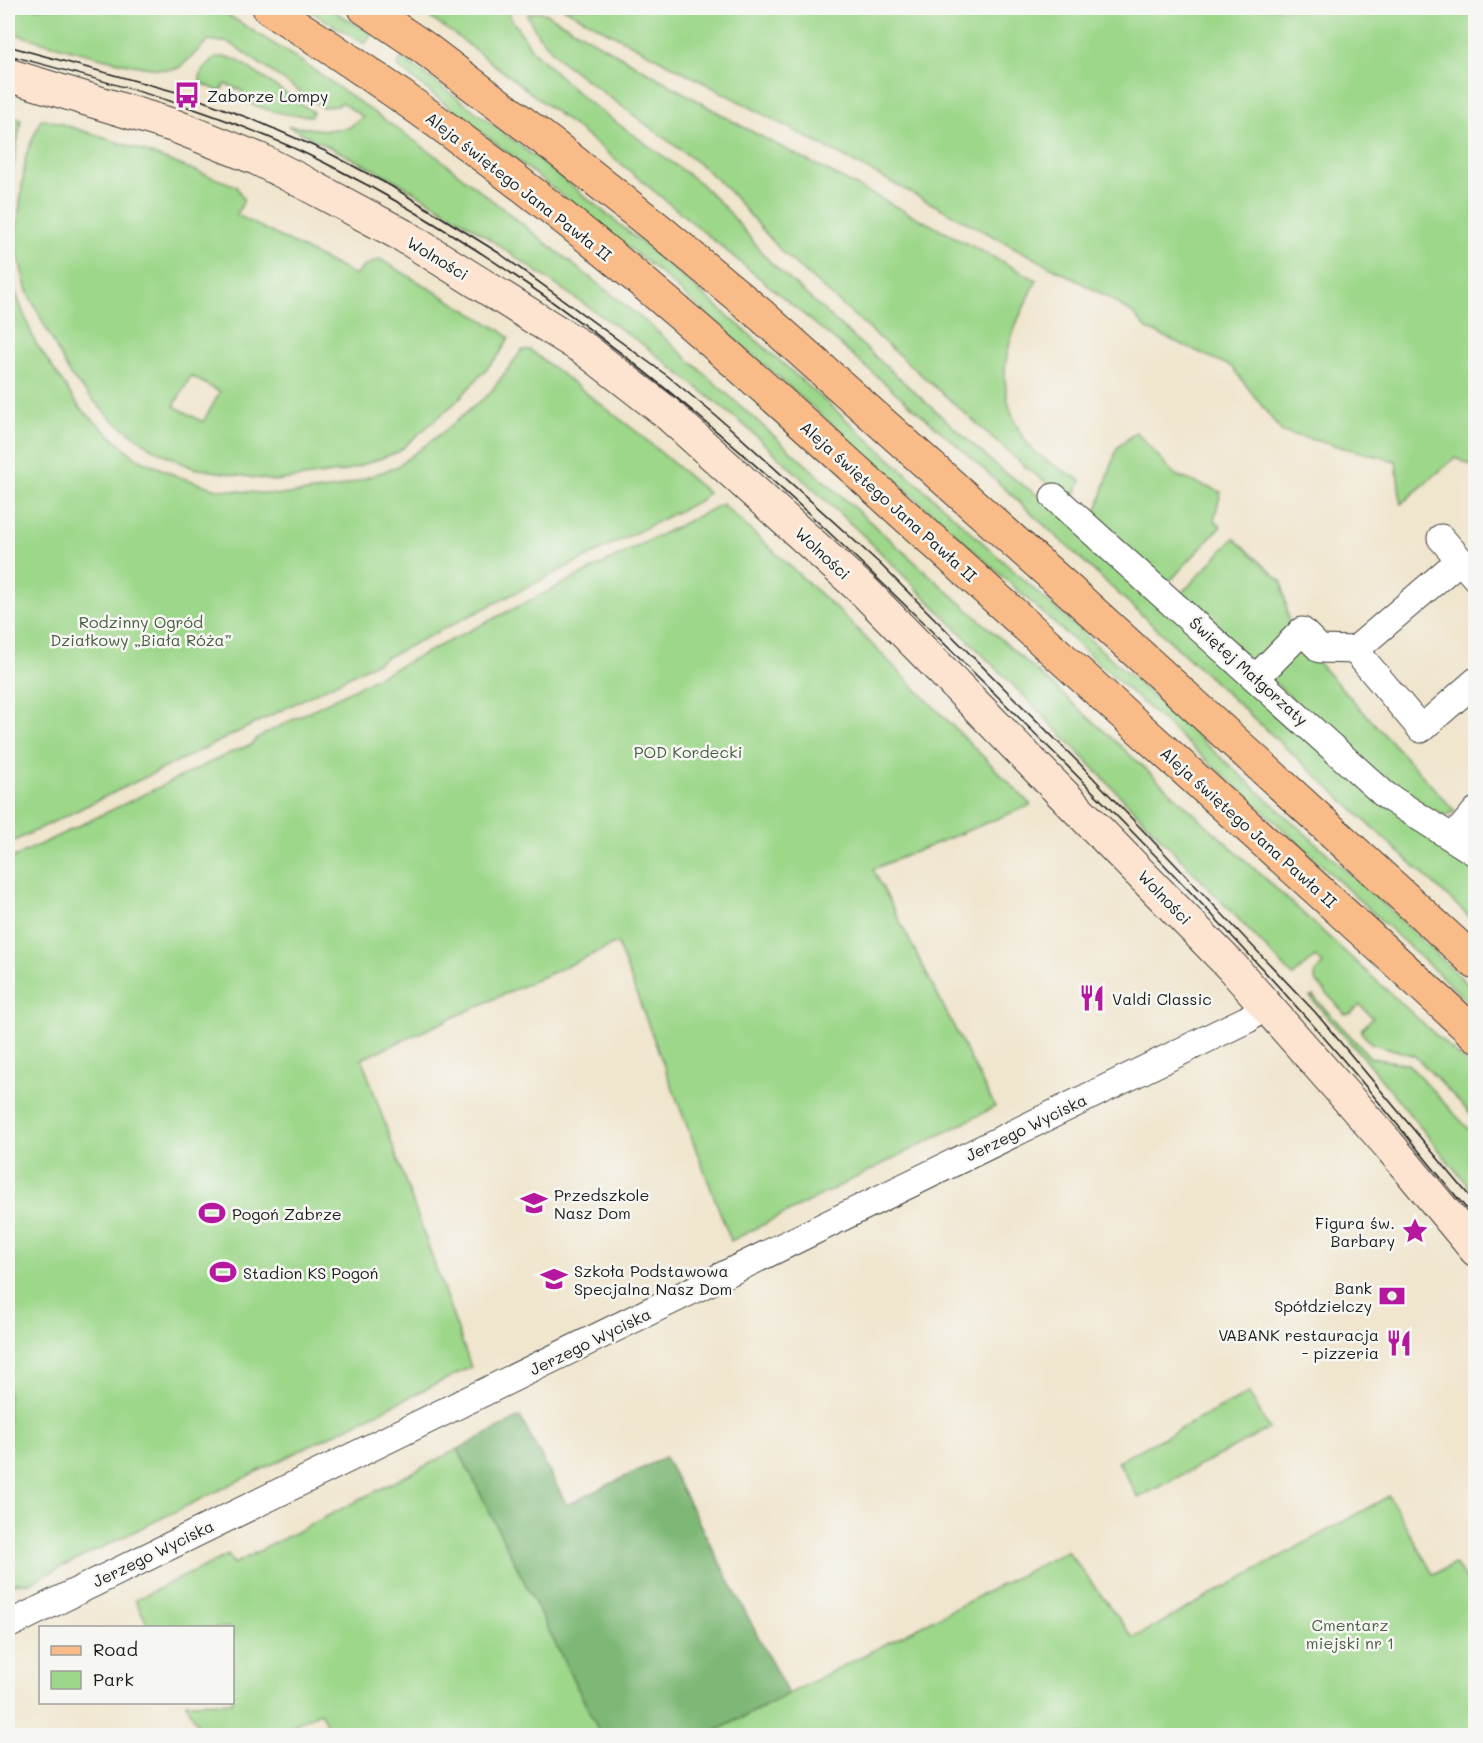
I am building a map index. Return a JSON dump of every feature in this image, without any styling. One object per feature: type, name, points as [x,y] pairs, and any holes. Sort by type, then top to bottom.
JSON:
[{"type":"main road","name":"Aleja świętego Jana Pawła II","points":[[268,8],[407,99],[538,197],[638,279],[758,382],[1348,916],[1476,1035]]},
{"type":"main road","points":[[365,8],[423,47],[551,144],[752,308],[1073,594],[1476,963]]},
{"type":"main road","points":[[1391,884],[1476,951]]},
{"type":"street","name":"Wolności","points":[[8,75],[175,126],[258,159],[404,236],[586,350],[667,413],[865,592],[1049,778],[1266,1004],[1388,1144],[1476,1250]]},
{"type":"street","name":"Świętej Małgorzaty","points":[[1054,497],[1385,795],[1476,853]]},
{"type":"street","points":[[1256,678],[1302,631],[1320,650],[1355,650],[1468,569],[1441,538]]},
{"type":"street","points":[[1355,650],[1420,729],[1476,681]]},
{"type":"street","points":[[1450,836],[1461,829],[1476,811]]},
{"type":"street","name":"Jerzego Wyciska","points":[[8,1625],[1232,1027],[1248,1019],[1266,1004]]},
{"type":"green space","points":[[8,8],[217,8],[298,59],[436,156],[650,325],[1116,742],[1475,1071],[1475,1118],[1415,1056],[1371,1043],[1361,1032],[1362,1028],[1373,1018],[1360,1005],[1350,1014],[1345,1014],[1315,980],[1315,973],[1323,964],[1315,957],[1293,976],[1036,708],[865,537],[744,425],[645,346],[469,225],[393,179],[288,126],[326,130],[348,128],[363,117],[341,102],[338,106],[322,107],[230,43],[208,40],[178,68],[166,70],[147,68],[8,32]]},
{"type":"green space","points":[[305,8],[329,8],[372,34],[365,44]]},
{"type":"green space","points":[[416,8],[506,8],[533,51],[584,99],[700,183],[730,213],[769,261],[1000,469],[1049,503],[1475,863],[1475,922],[966,453],[837,342],[597,144],[461,39]]},
{"type":"green space","points":[[563,8],[1475,8],[1475,467],[1455,458],[1401,504],[1396,461],[1282,432],[1232,367],[1147,329],[1132,313],[1106,296]]},
{"type":"green space","points":[[538,11],[547,14],[743,127],[1037,280],[1008,350],[1005,373],[1007,397],[1014,421],[1026,442],[1050,463],[1081,481],[1072,501],[1028,469],[782,252],[729,191],[702,166],[561,61],[538,35],[527,15]]},
{"type":"green space","points":[[217,57],[237,60],[313,112],[311,116],[283,114],[266,109],[240,99],[243,91],[225,84],[220,92],[200,82],[207,65]]},
{"type":"green space","points":[[402,58],[477,113],[623,227],[833,408],[1390,910],[1475,991],[1475,1008],[1284,830],[903,487],[653,267],[397,66]]},
{"type":"green space","points":[[8,115],[21,120],[8,198]]},
{"type":"green space","points":[[41,119],[138,149],[236,186],[244,200],[237,215],[355,275],[365,266],[380,259],[500,330],[509,338],[499,355],[457,401],[398,452],[346,471],[275,481],[193,468],[151,448],[109,417],[70,375],[27,291],[15,244],[26,155]],"holes":[[[191,376],[220,392],[203,422],[174,406]]]},
{"type":"green space","name":"Rodzinny Ogród Działkowy „Biała Róża”","points":[[8,246],[12,284],[35,342],[80,408],[135,457],[179,477],[217,489],[281,495],[338,488],[396,467],[490,393],[522,350],[530,350],[637,432],[708,493],[701,500],[236,733],[8,844]]},
{"type":"green space","points":[[1136,432],[1175,475],[1221,492],[1214,520],[1221,526],[1170,581],[1164,583],[1094,519],[1117,448]]},
{"type":"green space","name":"POD Kordecki","points":[[722,504],[843,615],[1031,805],[873,869],[995,1107],[731,1241],[617,943],[362,1059],[471,1367],[29,1583],[16,1583],[8,1587],[8,860],[236,750],[251,745],[258,737]]},
{"type":"green space","points":[[1234,538],[1282,582],[1291,633],[1253,664],[1184,600],[1182,593]]},
{"type":"green space","points":[[1299,642],[1455,811],[1448,815],[1437,815],[1388,784],[1271,680]]},
{"type":"green space","points":[[1313,996],[1371,1058],[1408,1064],[1475,1136],[1475,1194],[1368,1063],[1310,997]]},
{"type":"green space","points":[[1249,1393],[1269,1429],[1138,1498],[1118,1461]]},
{"type":"green space","points":[[520,1417],[567,1505],[665,1457],[788,1694],[708,1735],[601,1735],[458,1449]]},
{"type":"green space","points":[[458,1449],[601,1735],[332,1735],[320,1712],[273,1735],[203,1735],[187,1704],[234,1704],[234,1626],[148,1626],[135,1600],[228,1555],[234,1564]]},
{"type":"green space","name":"Cmentarz miejski nr 1","points":[[1389,1496],[1433,1574],[1455,1564],[1475,1593],[1475,1735],[708,1735],[1067,1551],[1134,1638]]},
{"type":"tram line","points":[[8,46],[187,95],[254,120],[325,151],[391,186],[499,253],[669,377],[728,426],[878,562],[1080,764],[1315,1012],[1476,1204]]},
{"type":"tram line","points":[[8,55],[129,88],[209,114],[325,163],[416,212],[503,267],[586,327],[667,390],[746,457],[897,597],[1140,839],[1325,1039],[1476,1220]]},
{"type":"place","name":"Zaborze Lompy","points":[[187,95]]},
{"type":"place","name":"Valdi Classic","points":[[1092,998]]},
{"type":"place","name":"Przedszkole Nasz Dom","points":[[534,1203]]},
{"type":"place","name":"Pogoń Zabrze","points":[[212,1213]]},
{"type":"place","name":"Figura św. Barbary","points":[[1415,1231]]},
{"type":"place","name":"Stadion KS Pogoń","points":[[223,1272]]},
{"type":"place","name":"Szkoła Podstawowa Specjalna Nasz Dom","points":[[554,1279]]},
{"type":"place","name":"Bank Spółdzielczy","points":[[1392,1296]]},
{"type":"place","name":"VABANK restauracja - pizzeria","points":[[1399,1343]]}]
